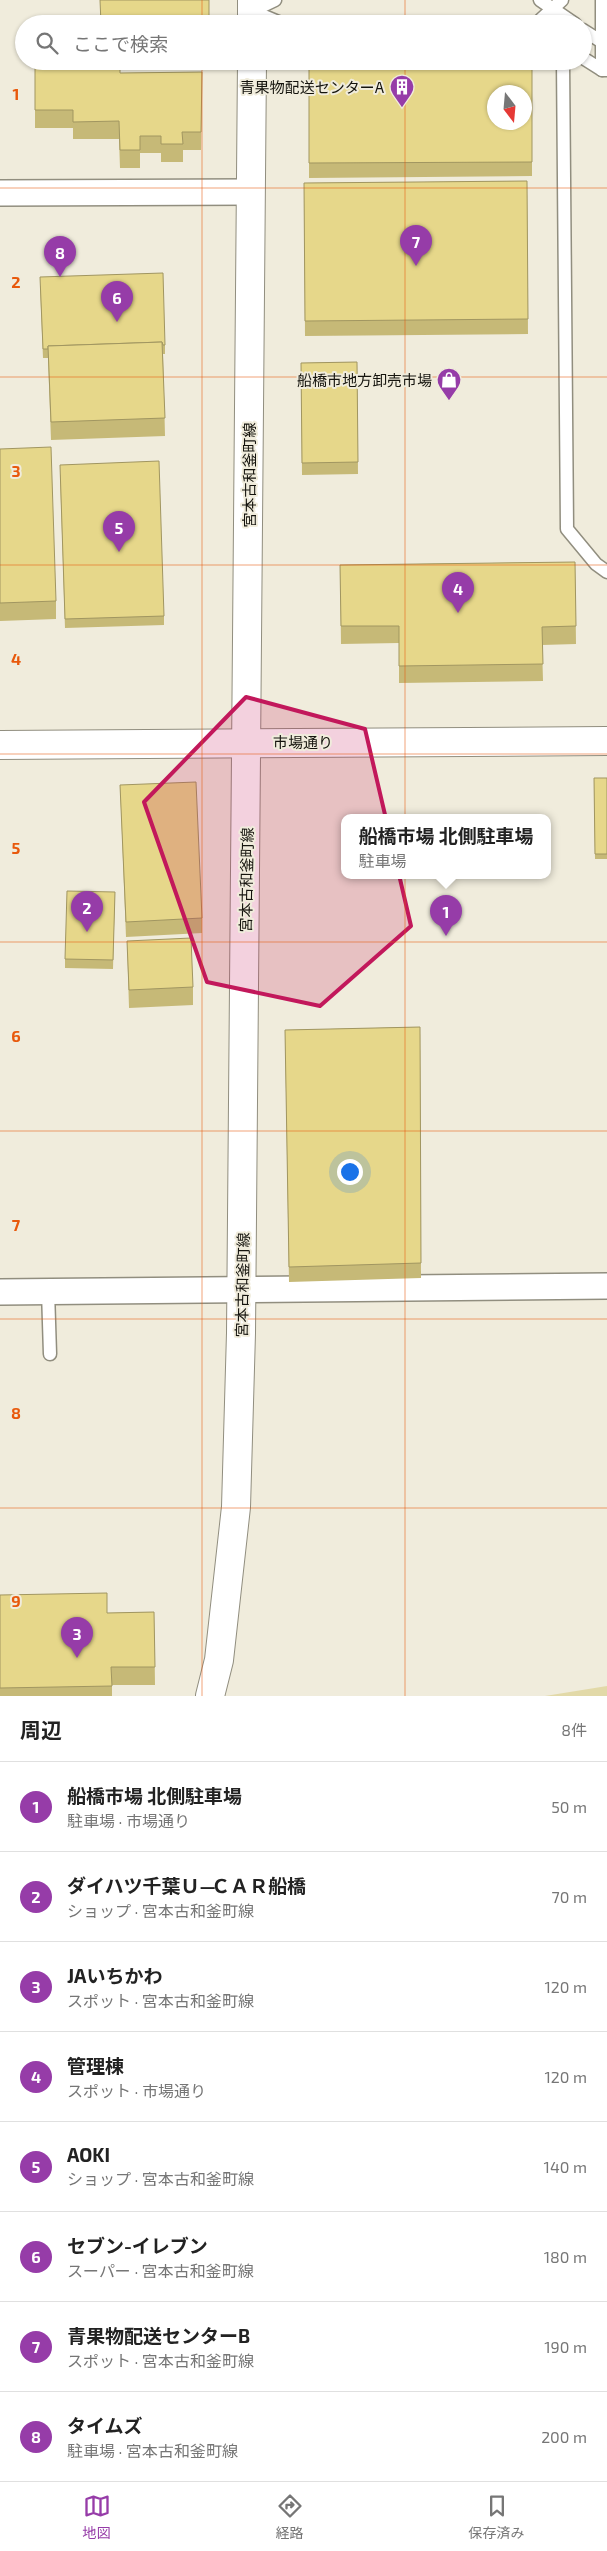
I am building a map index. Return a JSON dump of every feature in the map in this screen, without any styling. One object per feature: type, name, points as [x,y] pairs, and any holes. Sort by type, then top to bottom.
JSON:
[{"type":"street","name":"宮本古和釜町線","points":[[210,1696],[219,1660],[236,1507],[242,1288],[248,743],[252,70]]},
{"type":"street","points":[[0,193],[251,192]]},
{"type":"street","name":"市場通り","points":[[0,746],[607,741]]},
{"type":"street","points":[[0,1292],[242,1288],[607,1286]]},
{"type":"lane","points":[[540,0],[556,3],[567,15]]},
{"type":"lane","points":[[602,0],[604,70]]},
{"type":"lane","points":[[545,15],[556,3]]},
{"type":"lane","points":[[592,36],[602,42]]},
{"type":"lane","points":[[592,63],[604,70]]},
{"type":"lane","points":[[562,70],[567,529],[596,564],[607,572]]},
{"type":"lane","points":[[48,1291],[50,1354]]},
{"type":"highlighted area","points":[[246,697],[365,729],[411,926],[320,1006],[207,982],[144,802]]},
{"type":"shaded area","points":[[607,1686],[607,1696],[545,1696]]},
{"type":"building","points":[[100,0],[209,0],[209,15],[101,15]]},
{"type":"building","points":[[35,70],[120,70],[120,73],[202,72],[201,132],[182,132],[183,144],[161,144],[161,136],[140,136],[140,150],[120,150],[119,121],[73,122],[73,110],[35,110]]},
{"type":"building","name":"青果物配送センターA","points":[[309,70],[532,70],[532,85],[487,85],[487,130],[532,130],[532,162],[309,163]]},
{"type":"building","points":[[527,181],[528,319],[305,321],[304,183]]},
{"type":"building","points":[[163,273],[165,345],[162,342],[48,346],[48,349],[43,349],[40,277]]},
{"type":"building","points":[[162,342],[165,418],[51,422],[48,346]]},
{"type":"building","points":[[357,362],[358,462],[302,463],[301,363]]},
{"type":"building","points":[[51,447],[56,601],[0,603],[0,449]]},
{"type":"building","points":[[159,461],[164,616],[65,619],[60,465]]},
{"type":"building","points":[[575,562],[576,626],[542,627],[543,664],[399,666],[399,626],[341,626],[340,565]]},
{"type":"building","points":[[594,778],[607,778],[607,854],[595,854]]},
{"type":"building","points":[[196,782],[202,918],[126,922],[120,785]]},
{"type":"building","points":[[67,891],[115,892],[113,960],[65,959]]},
{"type":"building","points":[[191,938],[193,987],[129,990],[127,941]]},
{"type":"building","points":[[420,1027],[421,1263],[289,1267],[285,1030]]},
{"type":"building","points":[[107,1593],[107,1613],[154,1612],[155,1667],[111,1667],[112,1686],[0,1688],[0,1595]]},
{"type":"place","name":"青果物配送センターA","points":[[402,108]]},
{"type":"place","name":"青果物配送センターB","points":[[416,266]]},
{"type":"place","name":"タイムズ","points":[[60,277]]},
{"type":"place","name":"セブン-イレブン","points":[[117,322]]},
{"type":"place","name":"船橋市地方卸売市場","points":[[449,401]]},
{"type":"place","name":"AOKI","points":[[119,552]]},
{"type":"place","name":"管理棟","points":[[458,613]]},
{"type":"place","name":"ダイハツ千葉Ｕ―ＣＡＲ船橋","points":[[87,932]]},
{"type":"place","name":"船橋市場 北側駐車場","points":[[446,936]]},
{"type":"place","name":"JAいちかわ","points":[[77,1658]]}]
